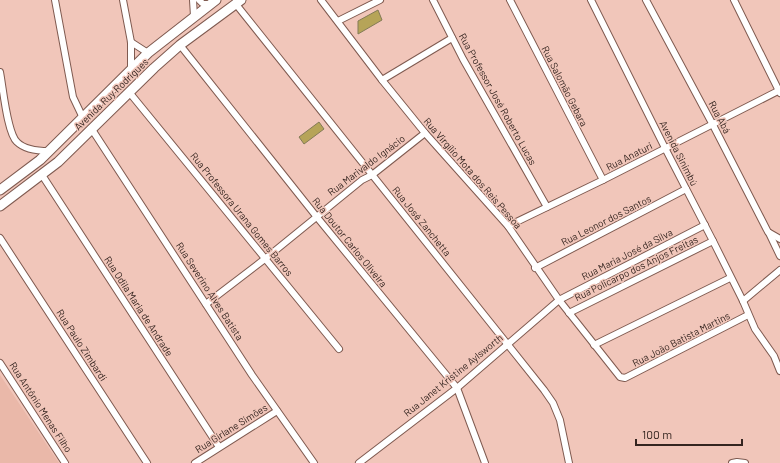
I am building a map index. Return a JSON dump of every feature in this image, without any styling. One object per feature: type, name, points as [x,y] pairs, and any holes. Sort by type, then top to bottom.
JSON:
[{"type":"main road","name":"Avenida Ruy Rodrigues","points":[[0,190],[49,151],[148,53],[213,2]]},
{"type":"main road","name":"Avenida Ruy Rodrigues","points":[[0,206],[58,162],[91,128],[180,45],[238,2]]},
{"type":"main road","points":[[83,118],[91,128]]},
{"type":"street","points":[[55,0],[73,97],[83,118]]},
{"type":"street","points":[[123,0],[132,42],[131,70]]},
{"type":"street","points":[[194,0],[194,16]]},
{"type":"street","points":[[199,0],[202,2],[213,2]]},
{"type":"street","name":"Rua Virgílio Mota dos Reis Pessoa","points":[[321,0],[382,80],[425,133],[508,226],[535,268],[568,313],[623,378]]},
{"type":"street","points":[[338,22],[380,0]]},
{"type":"street","name":"Rua Professor José Roberto Lucas","points":[[433,0],[452,38],[547,207]]},
{"type":"street","name":"Rua Salomão Gebara","points":[[510,0],[603,180]]},
{"type":"street","name":"Avenida Sinimbú","points":[[591,0],[705,225],[730,278],[743,301],[755,329],[774,356]]},
{"type":"street","name":"Rua Abá","points":[[646,0],[713,125],[780,256]]},
{"type":"street","points":[[734,0],[780,91]]},
{"type":"street","name":"Rua José Zanchetta","points":[[238,2],[372,175],[544,390],[553,403],[560,420],[569,463]]},
{"type":"street","points":[[382,80],[452,38]]},
{"type":"street","points":[[132,42],[148,53]]},
{"type":"street","name":"Rua Doutor Carlos Oliveira","points":[[180,45],[316,216],[457,388],[485,463]]},
{"type":"street","points":[[0,72],[13,138],[22,146],[30,149],[49,151]]},
{"type":"street","name":"Rua Anaturi","points":[[508,226],[780,91]]},
{"type":"street","name":"Rua Professora Urana Gomes Barros","points":[[129,92],[339,348]]},
{"type":"street","name":"Rua Severino Alves Batista","points":[[91,128],[206,304],[314,463]]},
{"type":"street","name":"Rua Marivaldo Ignácio","points":[[206,304],[266,258],[362,180],[372,175],[425,133]]},
{"type":"street","name":"Rua Odila Maria de Andrade","points":[[42,175],[219,448]]},
{"type":"street","name":"Rua Leonor dos Santos","points":[[535,268],[686,189]]},
{"type":"street","name":"Rua Maria José da Silva","points":[[559,300],[705,225]]},
{"type":"street","points":[[768,232],[780,239]]},
{"type":"street","name":"Rua Paulo Zimbardi","points":[[0,238],[147,463]]},
{"type":"street","name":"Rua Policarpo dos Anjos Freitas","points":[[568,313],[713,241]]},
{"type":"street","points":[[743,301],[780,270]]},
{"type":"street","points":[[594,345],[730,278]]},
{"type":"street","name":"Rua Janet Kristine Aylsworth","points":[[359,463],[457,388],[559,300]]},
{"type":"street","name":"Rua João Batista Martins","points":[[623,378],[748,315]]},
{"type":"street","points":[[774,356],[780,360]]},
{"type":"street","points":[[774,356],[780,371]]},
{"type":"street","name":"Rua Antônio Menas Filho","points":[[0,363],[65,463]]},
{"type":"street","name":"Rua Girlane Simões","points":[[195,463],[277,410]]},
{"type":"street","points":[[732,463],[745,463]]},
{"type":"shaded area","points":[[0,375],[59,463],[0,463]]},
{"type":"building","points":[[378,10],[382,20],[358,34],[358,21]]},
{"type":"building","points":[[319,122],[324,129],[304,144],[299,137]]}]
